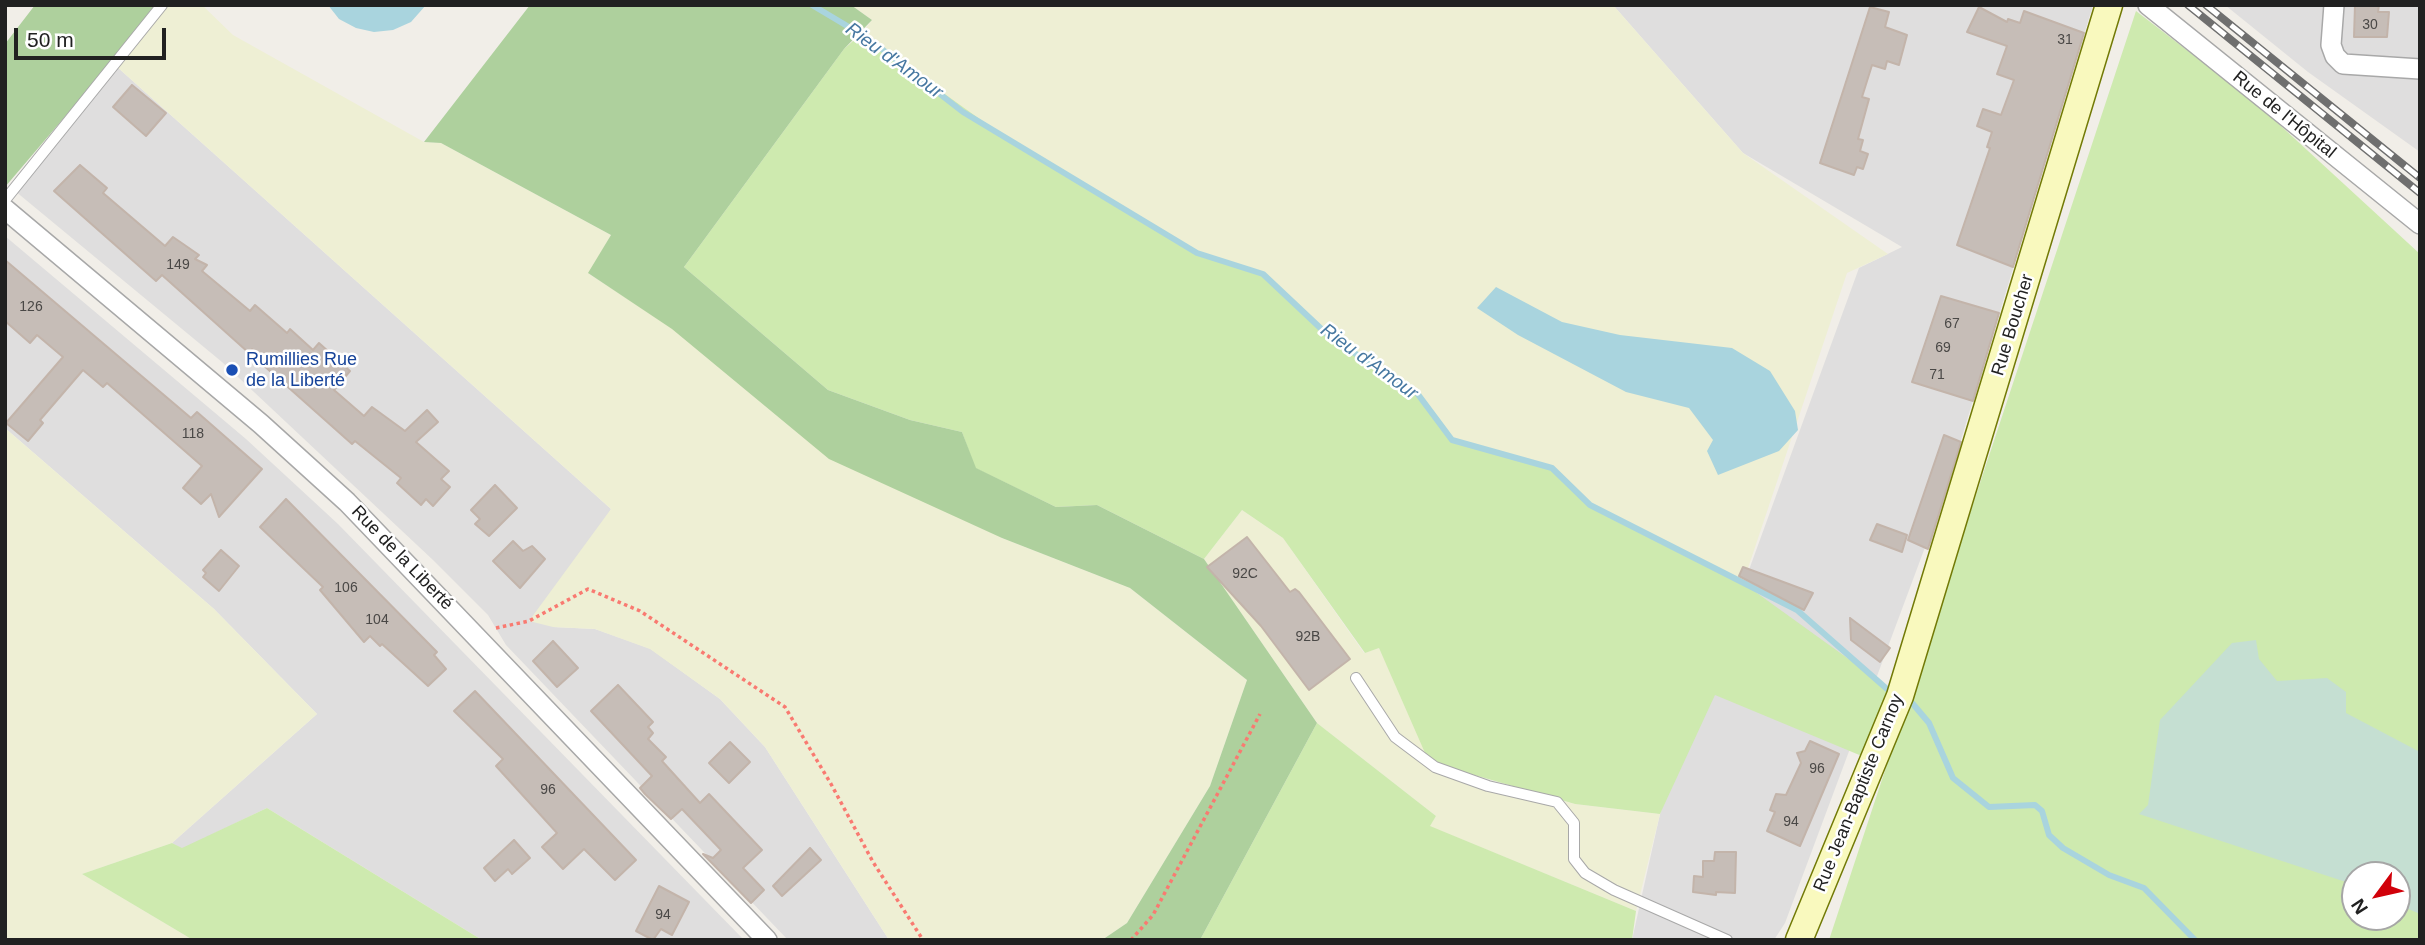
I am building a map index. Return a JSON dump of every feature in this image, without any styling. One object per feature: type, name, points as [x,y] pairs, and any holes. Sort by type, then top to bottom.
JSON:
[{"type":"street","name":"Rue Boucher","points":[[1916,645],[2109,5]]},
{"type":"street","name":"Rue de l'Hôpital","points":[[2148,5],[2420,224]]},
{"type":"street","points":[[2334,5],[2331,45],[2335,56],[2343,64],[2420,69]]},
{"type":"street","name":"Rue de la Liberté","points":[[5,209],[299,457],[374,529],[768,940]]},
{"type":"street","name":"Rue Jean-Baptiste Carnoy","points":[[1799,940],[1883,743],[1916,645]]},
{"type":"lane","points":[[5,200],[162,5]]},
{"type":"lane","points":[[1356,678],[1395,737],[1435,767],[1488,786],[1557,802],[1574,823],[1574,859],[1585,873],[1614,890],[1727,940]]},
{"type":"path","points":[[480,639],[491,630],[529,621],[588,590],[640,611],[785,707],[873,862],[923,940]]},
{"type":"path","points":[[1131,940],[1153,915],[1260,714]]},
{"type":"shaded area","points":[[1613,5],[2093,5],[1943,499],[1785,923],[1774,940],[1632,940],[1660,814],[1859,268],[1902,247],[1743,153]]},
{"type":"shaded area","points":[[2225,5],[2420,5],[2420,152],[2308,72]]},
{"type":"shaded area","points":[[116,66],[611,509],[553,627],[595,629],[651,649],[720,699],[765,747],[889,940],[788,940],[506,645],[488,615],[433,560],[222,362],[9,186]]},
{"type":"shaded area","points":[[5,236],[246,439],[338,524],[744,940],[482,940],[267,808],[182,849],[172,843],[317,714],[214,609],[5,428]]},
{"type":"green space","points":[[35,5],[160,5],[5,187],[5,44]]},
{"type":"green space","points":[[163,5],[202,5],[233,35],[424,142],[441,143],[611,235],[589,274],[1002,538],[1130,588],[1247,680],[1210,786],[1127,923],[1102,940],[889,940],[765,747],[720,699],[650,649],[595,629],[553,627],[529,621],[611,509],[116,66]]},
{"type":"green space","points":[[530,5],[851,5],[872,20],[844,49],[684,267],[828,390],[910,420],[962,432],[976,468],[1056,507],[1097,505],[1204,559],[1317,723],[1200,940],[1102,940],[1127,923],[1210,786],[1247,680],[1130,588],[1002,538],[829,459],[672,329],[588,273],[611,235],[441,143],[424,142]]},
{"type":"green space","points":[[851,5],[1613,5],[1743,153],[1888,254],[1847,273],[1743,583],[1590,505],[1552,468],[1452,440],[1417,393],[1338,342],[1263,274],[1197,253],[963,112],[861,34],[872,20]]},
{"type":"green space","points":[[2136,11],[2257,104],[2420,254],[2420,940],[1829,940]]},
{"type":"green space","points":[[861,34],[1002,135],[1197,253],[1263,274],[1338,342],[1417,393],[1452,440],[1552,468],[1590,505],[1743,583],[1900,696],[1869,759],[1715,695],[1660,814],[1575,804],[1429,762],[1379,648],[1365,653],[1283,538],[1242,510],[1204,559],[1097,505],[1056,507],[975,468],[962,432],[910,420],[828,390],[684,267],[844,49]]},
{"type":"green space","points":[[5,428],[214,609],[317,714],[172,843],[82,874],[193,940],[5,940]]},
{"type":"green space","points":[[1242,510],[1283,538],[1364,653],[1379,648],[1435,767],[1575,804],[1660,814],[1636,911],[1429,826],[1436,816],[1317,723],[1204,559]]},
{"type":"green space","points":[[2256,640],[2259,659],[2277,681],[2327,678],[2346,692],[2346,713],[2420,752],[2420,914],[2411,910],[2411,861],[2341,861],[2341,880],[2139,814],[2148,805],[2160,720],[2232,643]]},
{"type":"green space","points":[[1317,723],[1436,816],[1430,826],[1636,911],[1632,940],[1200,940]]},
{"type":"green space","points":[[267,808],[482,940],[193,940],[82,874],[172,843],[182,848]]},
{"type":"water","points":[[328,5],[426,5],[411,22],[393,30],[374,32],[356,28],[339,19]]},
{"type":"water","points":[[1496,287],[1562,322],[1620,335],[1732,348],[1770,371],[1795,411],[1798,430],[1779,451],[1718,475],[1707,451],[1713,440],[1689,408],[1626,392],[1518,335],[1477,308]]},
{"type":"building","points":[[2355,5],[2379,5],[2378,12],[2389,12],[2387,37],[2354,37]]},
{"type":"building","points":[[1870,7],[1889,12],[1885,27],[1907,35],[1899,65],[1887,61],[1885,69],[1872,65],[1862,97],[1869,99],[1858,139],[1863,140],[1860,151],[1868,154],[1863,169],[1857,167],[1854,175],[1820,163]]},
{"type":"building","points":[[1979,7],[2007,22],[2008,19],[2020,23],[2024,11],[2084,33],[2013,267],[1957,245],[1990,148],[1987,147],[1992,132],[1977,126],[1983,109],[2001,115],[2014,80],[1997,74],[2007,46],[1967,32]]},
{"type":"building","points":[[132,85],[166,113],[146,136],[113,107]]},
{"type":"building","points":[[80,165],[107,188],[103,193],[165,246],[173,237],[199,255],[195,259],[207,265],[202,271],[250,311],[255,305],[287,333],[290,329],[313,350],[319,343],[350,371],[334,390],[364,416],[372,407],[405,431],[427,410],[438,422],[416,442],[449,471],[441,479],[450,487],[433,506],[426,499],[421,505],[397,483],[401,478],[355,441],[352,444],[262,364],[252,349],[249,353],[162,275],[156,281],[54,191]]},
{"type":"building","points":[[5,260],[191,418],[197,412],[262,469],[219,517],[211,494],[201,504],[183,488],[202,466],[107,383],[103,387],[83,370],[40,420],[43,423],[28,441],[6,423],[63,357],[37,335],[30,343],[5,321]]},
{"type":"building","points":[[1941,296],[1999,313],[1973,401],[1912,382]]},
{"type":"building","points":[[1944,435],[1961,442],[1928,549],[1908,540]]},
{"type":"building","points":[[495,485],[517,508],[489,536],[475,524],[480,519],[471,510]]},
{"type":"building","points":[[286,499],[437,652],[434,655],[446,669],[428,686],[382,644],[380,646],[370,636],[364,642],[320,590],[323,587],[260,527]]},
{"type":"building","points":[[1877,524],[1907,535],[1902,552],[1870,540]]},
{"type":"building","points":[[1247,537],[1290,592],[1295,589],[1299,592],[1350,659],[1309,690],[1261,626],[1207,567]]},
{"type":"building","points":[[513,541],[523,551],[532,546],[545,559],[520,588],[493,561]]},
{"type":"building","points":[[221,550],[239,566],[219,591],[203,577],[206,573],[203,570]]},
{"type":"building","points":[[1743,567],[1813,593],[1804,610],[1739,576]]},
{"type":"building","points":[[1850,618],[1890,648],[1880,662],[1851,640]]},
{"type":"building","points":[[553,641],[578,668],[557,687],[533,661]]},
{"type":"building","points":[[618,685],[653,722],[648,727],[653,733],[648,739],[666,757],[662,761],[700,803],[709,794],[762,850],[743,868],[764,890],[751,903],[703,854],[713,858],[721,850],[682,809],[671,819],[640,788],[652,776],[591,711]]},
{"type":"building","points":[[475,691],[636,860],[615,880],[584,849],[563,869],[542,847],[557,833],[496,766],[503,759],[454,711]]},
{"type":"building","points":[[1810,741],[1839,754],[1800,846],[1767,831],[1775,812],[1770,810],[1776,794],[1786,795],[1801,763],[1797,753],[1805,751]]},
{"type":"building","points":[[730,742],[750,762],[729,783],[709,763]]},
{"type":"building","points":[[514,840],[530,858],[512,874],[508,869],[495,881],[484,868]]},
{"type":"building","points":[[810,848],[821,860],[782,896],[773,886]]},
{"type":"building","points":[[1715,852],[1736,852],[1735,893],[1716,892],[1716,895],[1693,892],[1694,876],[1703,877],[1703,861],[1714,861]]},
{"type":"building","points":[[659,886],[689,902],[672,935],[661,929],[653,940],[636,931]]},
{"type":"waterway","name":"Rieu d'Amour","points":[[812,5],[869,39],[963,112],[1197,253],[1263,274],[1331,338],[1417,393],[1452,440],[1552,468],[1590,505],[1797,610],[1887,689]]},
{"type":"waterway","name":"Rieu d'Amour","points":[[1913,704],[1929,723],[1953,778],[1989,807],[2035,805],[2042,811],[2049,835],[2063,848],[2109,875],[2144,888],[2195,940]]},
{"type":"railway","points":[[2188,5],[2420,193]]},
{"type":"railway","points":[[2206,5],[2420,178]]},
{"type":"place","name":"Rumillies Rue de la Liberté","points":[[232,370]]}]
